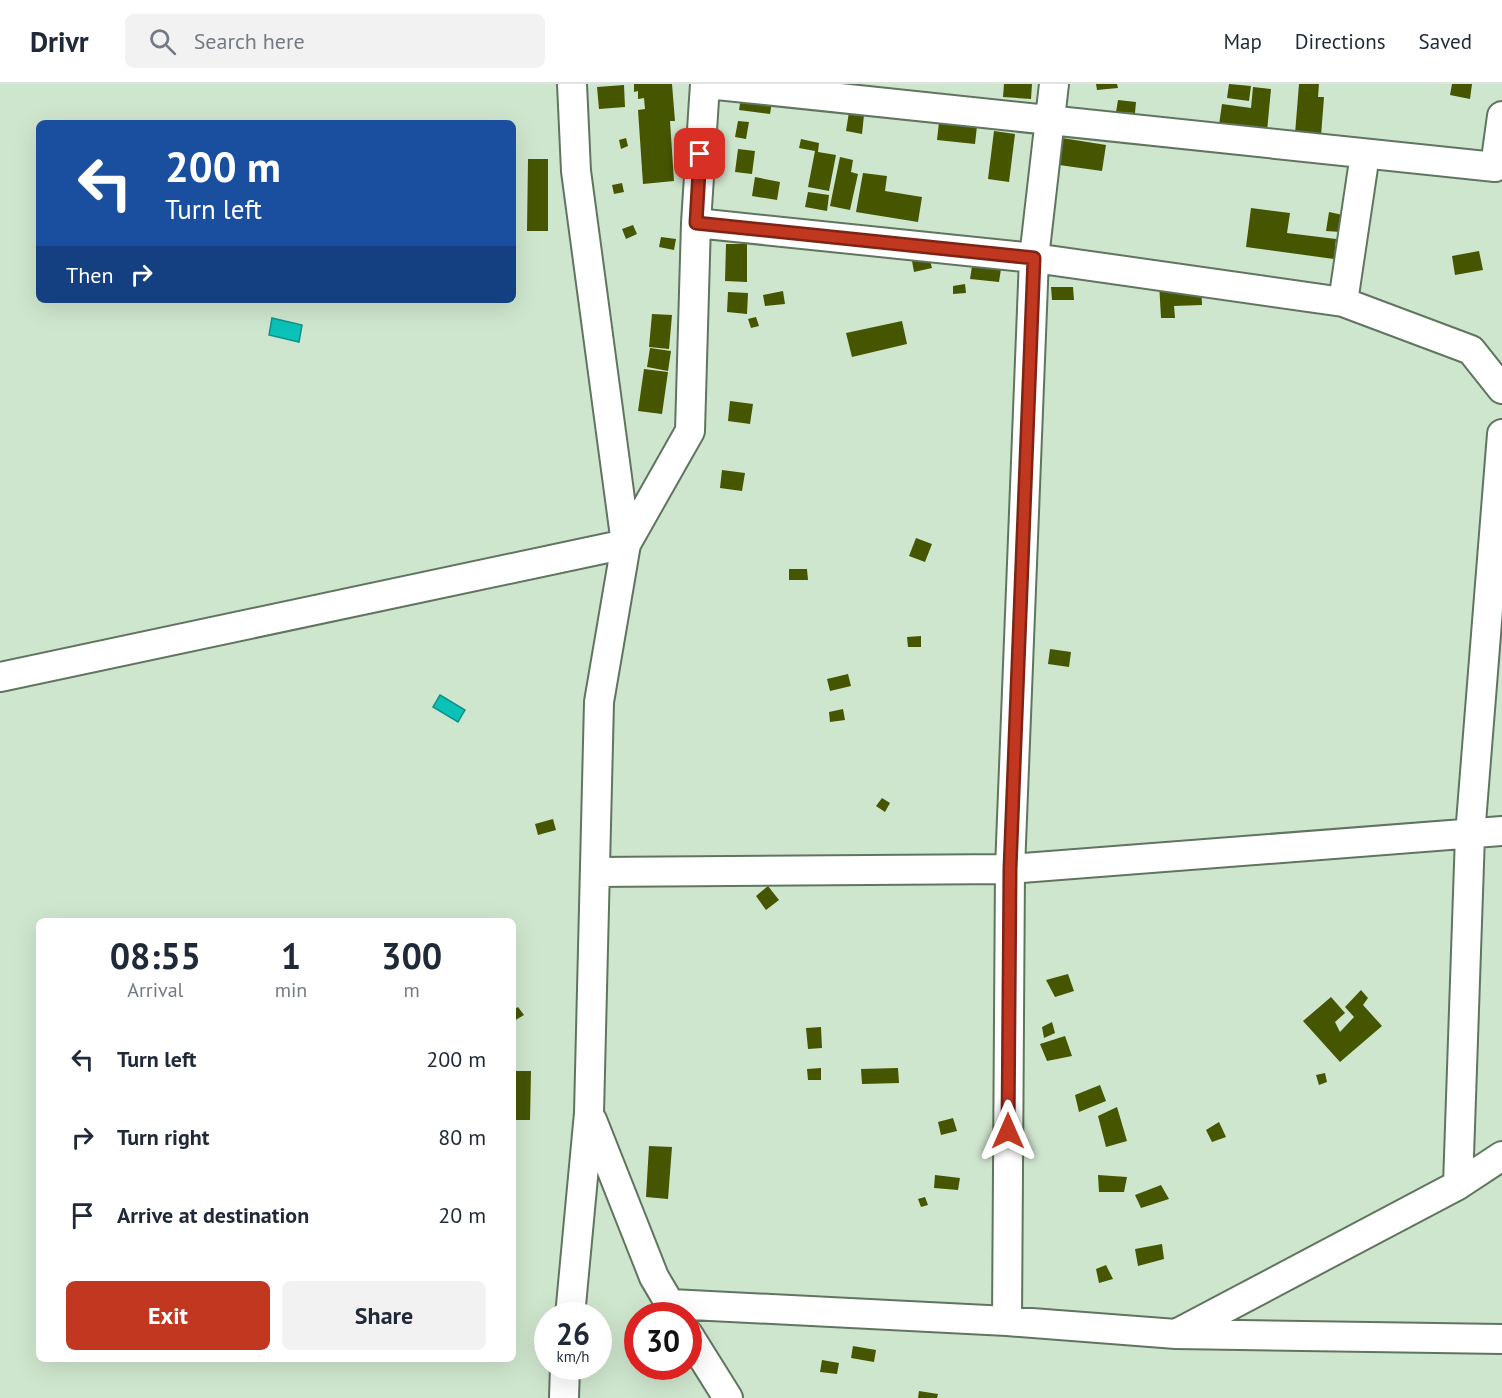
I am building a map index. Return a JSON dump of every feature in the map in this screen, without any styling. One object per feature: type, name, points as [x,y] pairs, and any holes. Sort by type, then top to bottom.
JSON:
[{"type":"street","points":[[571,1302],[590,1113],[599,702],[626,544],[576,171],[572,84]]},
{"type":"street","points":[[0,677],[626,544],[690,431],[696,223],[706,84],[1495,167],[1502,116]]},
{"type":"street","points":[[1006,1321],[1010,869],[1034,258],[1054,84]]},
{"type":"street","points":[[1343,302],[1365,154]]},
{"type":"street","points":[[696,223],[1034,258],[1343,302],[1471,350],[1502,389]]},
{"type":"street","points":[[1458,1185],[1470,835],[1502,434]]},
{"type":"street","points":[[595,872],[1010,869],[1502,831]]},
{"type":"street","points":[[590,1113],[654,1277],[669,1302]]},
{"type":"street","points":[[1176,1334],[1458,1185],[1502,1156]]},
{"type":"street","points":[[702,1311],[1006,1321],[1176,1334],[1502,1339]]},
{"type":"street","points":[[702,1356],[728,1398]]},
{"type":"street","points":[[564,1398],[565,1380]]},
{"type":"water","points":[[272,318],[302,325],[299,342],[269,335]]},
{"type":"water","points":[[440,695],[465,710],[458,722],[433,707]]},
{"type":"building","points":[[634,84],[672,84],[675,121],[670,121],[674,181],[643,184],[638,110],[645,109],[644,98],[638,99],[638,91],[634,92]]},
{"type":"building","points":[[1004,84],[1032,84],[1031,99],[1003,97]]},
{"type":"building","points":[[1096,84],[1117,84],[1118,88],[1097,90]]},
{"type":"building","points":[[1229,84],[1251,86],[1249,101],[1227,98]]},
{"type":"building","points":[[1299,84],[1319,84],[1318,97],[1324,97],[1321,136],[1295,134]]},
{"type":"building","points":[[1452,84],[1472,84],[1470,99],[1450,95]]},
{"type":"building","points":[[624,85],[625,107],[599,109],[597,87]]},
{"type":"building","points":[[1253,87],[1271,89],[1267,131],[1219,125],[1222,104],[1251,108]]},
{"type":"building","points":[[742,91],[773,96],[770,114],[739,110]]},
{"type":"building","points":[[1118,100],[1136,102],[1135,113],[1116,112]]},
{"type":"building","points":[[849,112],[864,115],[862,134],[846,131]]},
{"type":"building","points":[[738,121],[749,122],[746,139],[735,137]]},
{"type":"building","points":[[939,122],[977,126],[975,144],[937,140]]},
{"type":"building","points":[[994,131],[1015,134],[1009,182],[988,179]]},
{"type":"building","points":[[1056,137],[1106,145],[1102,171],[1052,164]]},
{"type":"building","points":[[626,138],[628,146],[621,149],[619,140]]},
{"type":"building","points":[[801,139],[819,143],[818,152],[836,155],[829,191],[808,187],[815,151],[799,148]]},
{"type":"building","points":[[738,149],[755,151],[752,174],[735,172]]},
{"type":"building","points":[[840,157],[853,160],[851,172],[858,174],[850,210],[830,206]]},
{"type":"building","points":[[528,159],[548,159],[548,231],[527,231]]},
{"type":"building","points":[[863,173],[887,176],[885,191],[922,197],[918,222],[856,212]]},
{"type":"building","points":[[755,177],[780,182],[777,200],[752,196]]},
{"type":"building","points":[[622,183],[624,192],[614,194],[612,185]]},
{"type":"building","points":[[808,192],[829,195],[827,211],[805,207]]},
{"type":"building","points":[[1251,208],[1290,213],[1287,233],[1336,239],[1334,259],[1246,247]]},
{"type":"building","points":[[1329,212],[1343,215],[1341,232],[1326,231]]},
{"type":"building","points":[[633,225],[637,234],[626,239],[622,229]]},
{"type":"building","points":[[661,237],[676,239],[674,250],[659,247]]},
{"type":"building","points":[[726,244],[747,244],[747,282],[725,281]]},
{"type":"building","points":[[1479,251],[1483,270],[1455,275],[1452,256]]},
{"type":"building","points":[[929,257],[932,268],[914,272],[912,261]]},
{"type":"building","points":[[972,266],[1001,269],[999,282],[970,279]]},
{"type":"building","points":[[1201,281],[1202,305],[1174,306],[1175,318],[1161,318],[1159,282]]},
{"type":"building","points":[[965,284],[966,293],[953,294],[953,286]]},
{"type":"building","points":[[1051,287],[1073,287],[1074,300],[1052,300]]},
{"type":"building","points":[[783,291],[785,304],[765,306],[763,295]]},
{"type":"building","points":[[728,292],[748,293],[747,314],[727,312]]},
{"type":"building","points":[[652,314],[672,315],[669,349],[649,347]]},
{"type":"building","points":[[756,317],[759,326],[751,328],[748,319]]},
{"type":"building","points":[[902,321],[907,344],[852,357],[846,333]]},
{"type":"building","points":[[650,348],[671,351],[668,371],[647,367]]},
{"type":"building","points":[[644,369],[668,372],[662,414],[638,411]]},
{"type":"building","points":[[730,401],[753,404],[750,424],[728,421]]},
{"type":"building","points":[[722,470],[745,473],[742,491],[720,488]]},
{"type":"building","points":[[916,538],[932,544],[925,562],[909,556]]},
{"type":"building","points":[[789,569],[807,569],[808,580],[789,580]]},
{"type":"building","points":[[921,636],[921,647],[908,647],[907,637]]},
{"type":"building","points":[[1050,649],[1071,652],[1069,667],[1048,664]]},
{"type":"building","points":[[848,674],[851,686],[830,691],[827,679]]},
{"type":"building","points":[[843,709],[845,720],[830,722],[829,712]]},
{"type":"building","points":[[882,798],[890,803],[885,812],[876,806]]},
{"type":"building","points":[[553,819],[556,830],[538,835],[535,824]]},
{"type":"building","points":[[768,886],[779,900],[766,910],[756,896]]},
{"type":"building","points":[[1068,974],[1074,991],[1055,997],[1046,980]]},
{"type":"building","points":[[1361,990],[1368,998],[1363,1005],[1382,1026],[1340,1062],[1303,1021],[1331,997],[1345,1013],[1335,1022],[1340,1032],[1354,1017],[1345,1007]]},
{"type":"building","points":[[518,1007],[524,1015],[516,1020]]},
{"type":"building","points":[[1052,1022],[1055,1033],[1044,1038],[1042,1027]]},
{"type":"building","points":[[821,1027],[822,1048],[808,1049],[806,1028]]},
{"type":"building","points":[[1065,1036],[1072,1056],[1047,1061],[1040,1044]]},
{"type":"building","points":[[821,1068],[821,1080],[808,1080],[807,1069]]},
{"type":"building","points":[[898,1068],[899,1083],[862,1084],[861,1069]]},
{"type":"building","points":[[516,1071],[531,1071],[530,1120],[516,1120]]},
{"type":"building","points":[[1325,1073],[1327,1082],[1319,1085],[1316,1075]]},
{"type":"building","points":[[1100,1085],[1106,1101],[1079,1112],[1075,1095]]},
{"type":"building","points":[[1117,1107],[1127,1141],[1106,1147],[1098,1116]]},
{"type":"building","points":[[953,1118],[957,1131],[941,1135],[938,1122]]},
{"type":"building","points":[[1219,1122],[1226,1137],[1212,1142],[1206,1130]]},
{"type":"building","points":[[649,1146],[672,1147],[668,1199],[646,1197]]},
{"type":"building","points":[[935,1175],[960,1178],[958,1190],[934,1188]]},
{"type":"building","points":[[1098,1175],[1127,1177],[1124,1192],[1099,1192]]},
{"type":"building","points":[[1161,1185],[1169,1199],[1141,1208],[1135,1195]]},
{"type":"building","points":[[925,1197],[928,1205],[921,1207],[918,1199]]},
{"type":"building","points":[[1162,1244],[1164,1259],[1138,1266],[1135,1249]]},
{"type":"building","points":[[1106,1265],[1113,1279],[1099,1283],[1096,1269]]},
{"type":"building","points":[[853,1346],[876,1350],[874,1362],[851,1358]]},
{"type":"building","points":[[822,1360],[839,1363],[837,1374],[820,1372]]},
{"type":"building","points":[[919,1391],[938,1394],[937,1398],[918,1398]]},
{"type":"route","points":[[700,154],[696,223],[1034,258],[1010,869],[1008,1131]]}]
